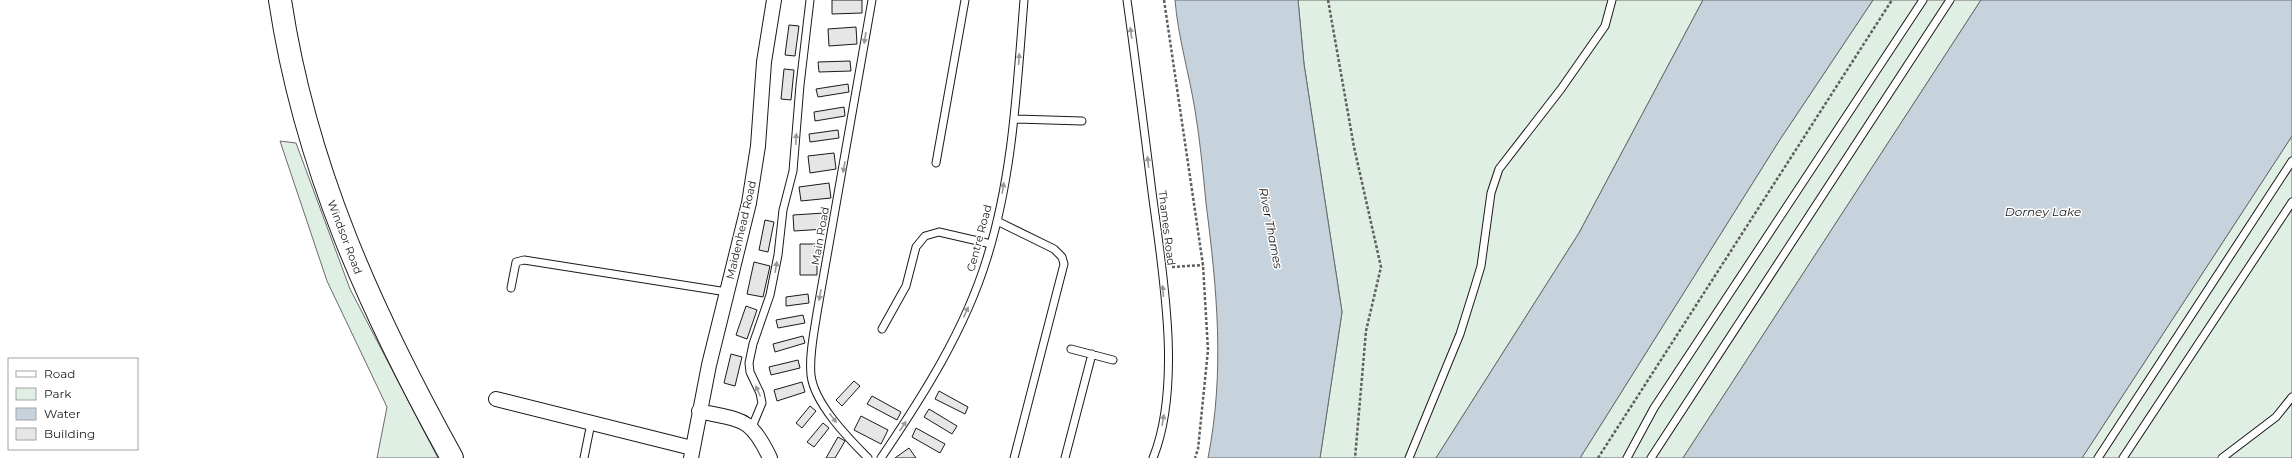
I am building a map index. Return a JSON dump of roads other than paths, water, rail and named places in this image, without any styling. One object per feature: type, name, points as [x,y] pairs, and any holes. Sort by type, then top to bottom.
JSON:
[{"type":"main road","name":"Windsor Road","points":[[280,0],[289,50],[308,127],[348,247],[382,327],[452,458]]},
{"type":"street","name":"Maidenhead Road","points":[[692,453],[699,411],[754,174],[764,62],[774,0]]},
{"type":"street","points":[[496,399],[591,423],[692,453]]},
{"type":"street","points":[[699,411],[738,420],[752,427],[757,433],[770,458]]},
{"type":"lane","points":[[752,427],[762,404],[760,393],[750,372],[749,363],[753,344],[770,295],[778,255],[783,210],[794,171],[798,97],[810,0]]},
{"type":"lane","name":"Main Road","points":[[868,458],[842,430],[821,401],[813,384],[811,366],[817,313],[872,0]]},
{"type":"lane","points":[[936,163],[965,0]]},
{"type":"lane","name":"Centre Road","points":[[881,458],[924,392],[947,351],[976,288],[992,244],[1014,119],[1024,0]]},
{"type":"lane","name":"Thames Road","points":[[1127,0],[1162,268],[1168,378],[1164,418],[1153,458]]},
{"type":"lane","points":[[1409,458],[1460,334],[1473,293],[1480,266],[1491,193],[1498,169],[1561,89],[1605,26],[1612,0]]},
{"type":"lane","points":[[1627,458],[1654,408],[1923,0]]},
{"type":"lane","points":[[1651,458],[1950,0]]},
{"type":"lane","points":[[1014,119],[1082,121]]},
{"type":"lane","points":[[2098,458],[2292,161]]},
{"type":"lane","points":[[2123,458],[2292,202]]},
{"type":"lane","points":[[997,221],[1054,248],[1062,257],[1064,264],[1014,458]]},
{"type":"lane","points":[[882,329],[906,286],[916,247],[925,236],[939,232],[992,244]]},
{"type":"lane","points":[[511,288],[516,262],[524,260],[727,292]]},
{"type":"lane","points":[[1071,349],[1113,360]]},
{"type":"lane","points":[[1065,458],[1092,354]]},
{"type":"lane","points":[[2222,458],[2276,417],[2292,397]]},
{"type":"lane","points":[[584,458],[591,423]]},
{"type":"water","name":"River Thames","points":[[1175,0],[1298,0],[1304,64],[1342,312],[1320,458],[1208,458],[1213,426],[1218,362],[1216,299],[1193,96],[1176,14]]},
{"type":"water","points":[[1703,0],[1873,0],[1779,141],[1580,458],[1436,458],[1579,233]]},
{"type":"water","name":"Dorney Lake","points":[[1981,0],[2292,0],[2292,136],[2082,458],[1683,458]]}]
